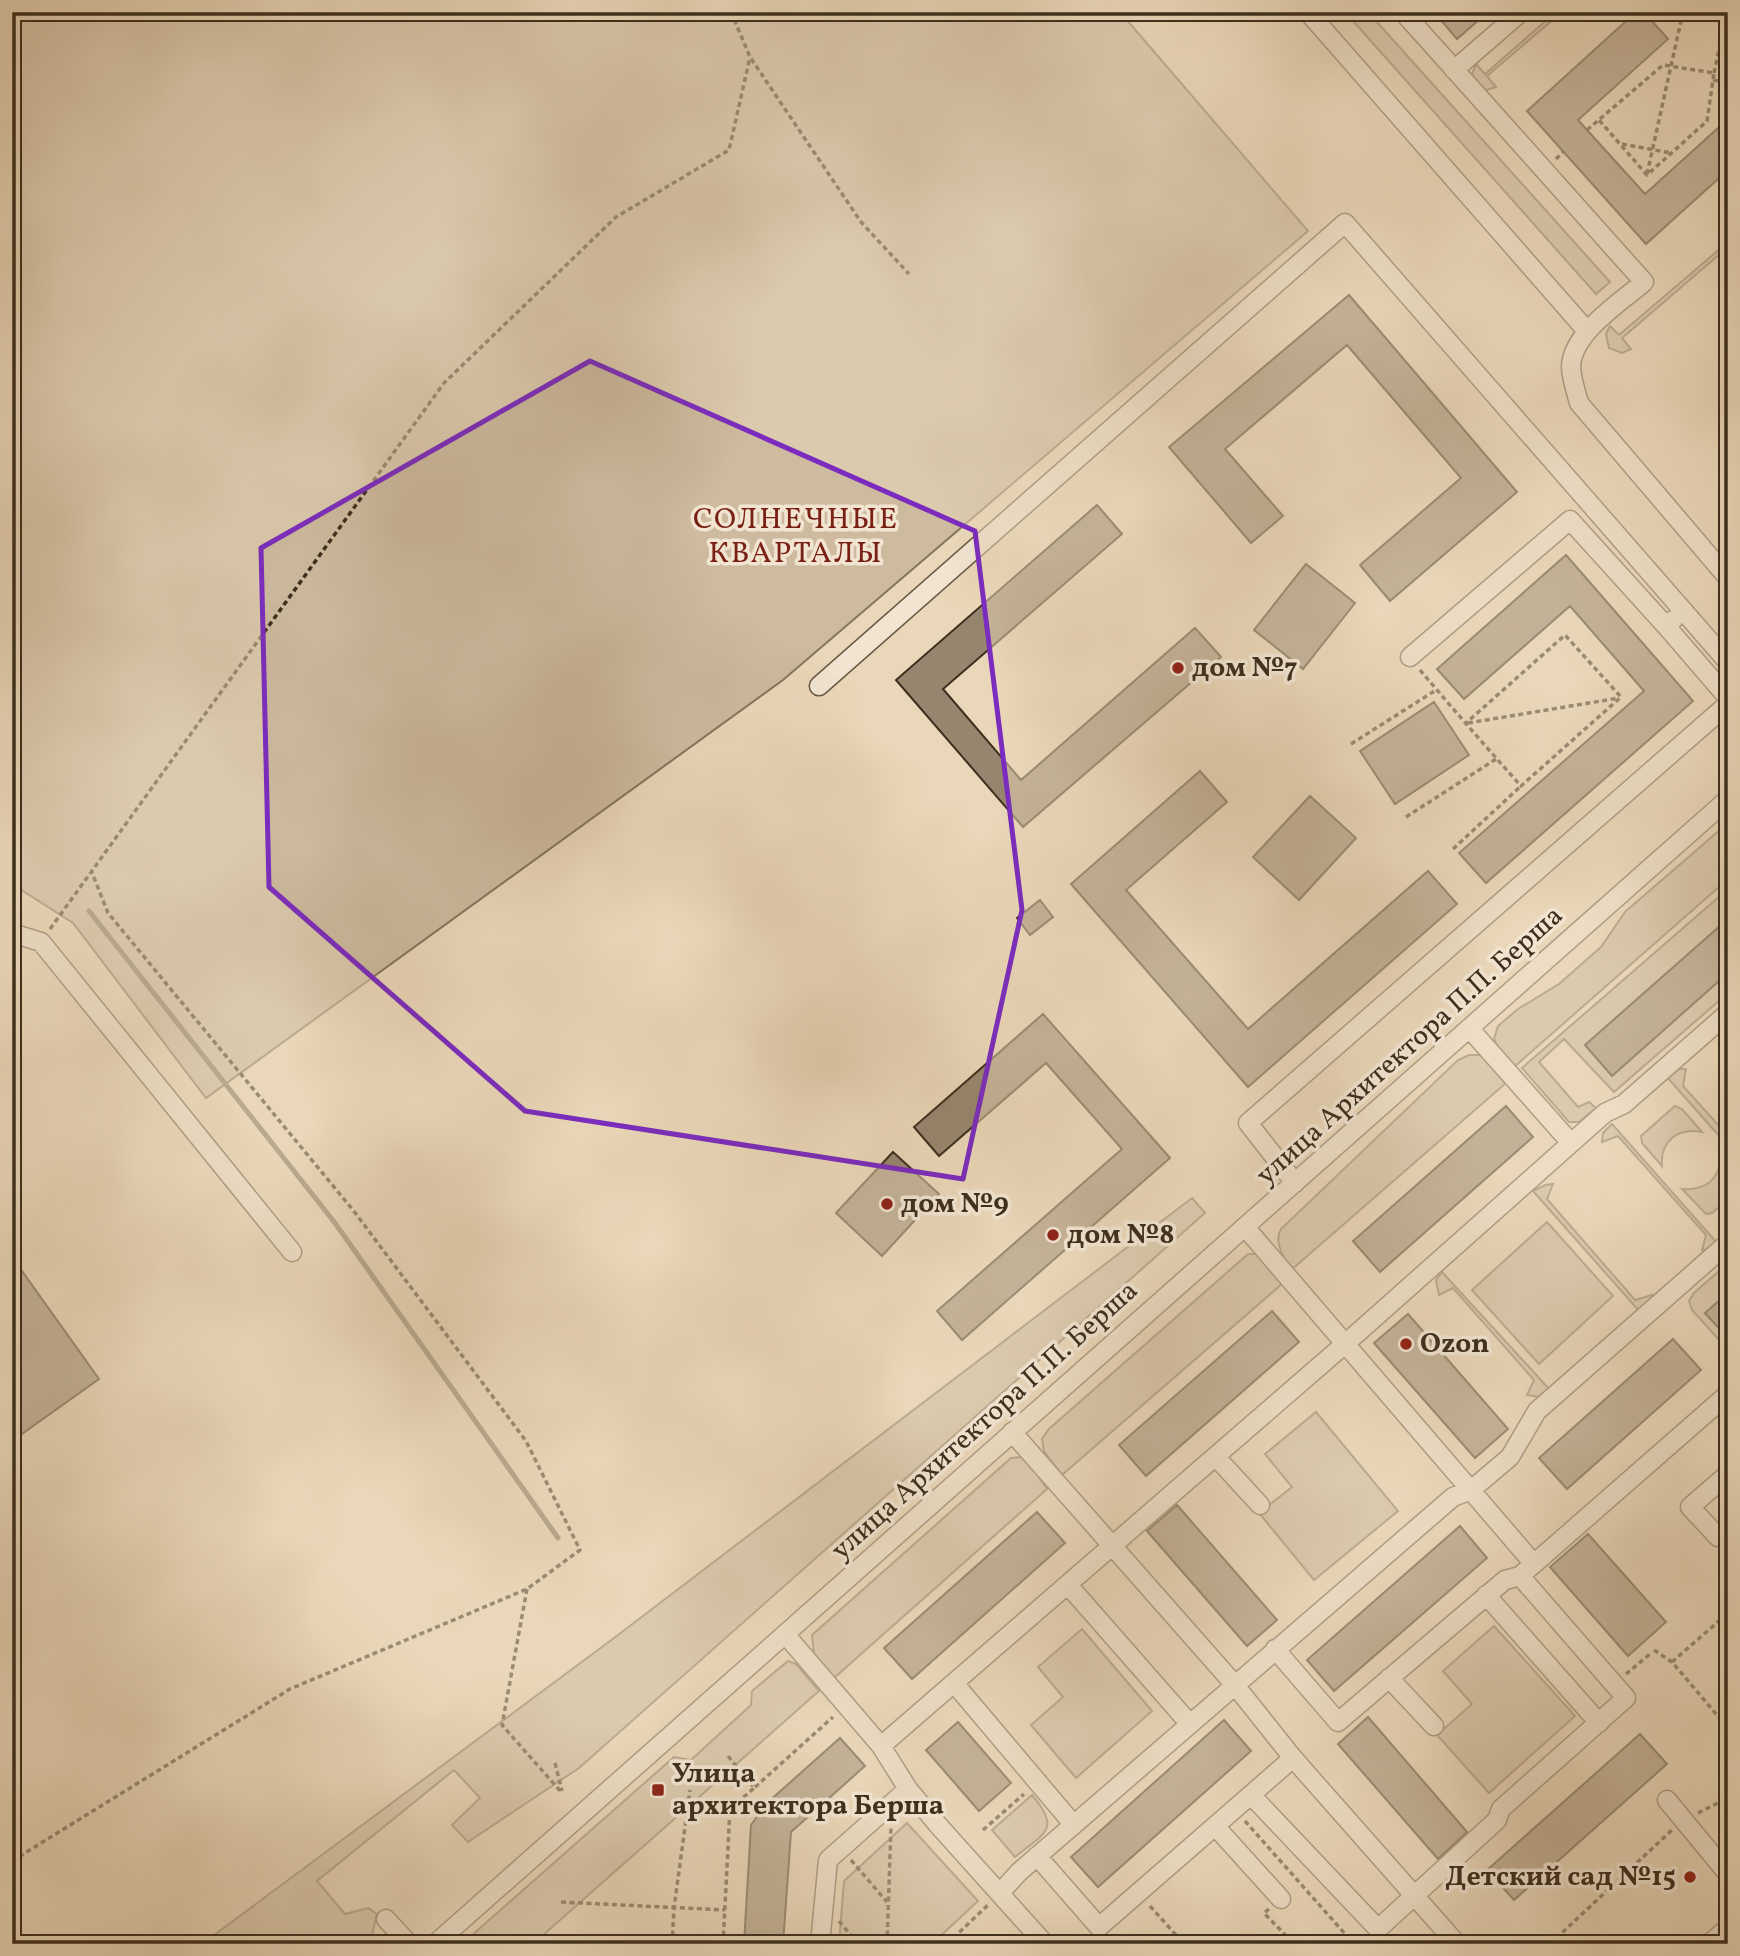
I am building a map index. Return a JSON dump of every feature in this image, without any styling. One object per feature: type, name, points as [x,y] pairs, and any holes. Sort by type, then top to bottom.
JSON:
[{"type":"street","points":[[1308,12],[1587,331]]},
{"type":"street","points":[[1403,12],[1644,282],[1587,331],[1573,351],[1571,368],[1579,403],[1728,578]]},
{"type":"street","points":[[1454,70],[1521,12]]},
{"type":"street","points":[[819,686],[1345,223],[1728,662]]},
{"type":"street","points":[[1410,657],[1570,520],[1728,698]]},
{"type":"street","points":[[1666,626],[1683,610]]},
{"type":"street","points":[[1295,1183],[1248,1123],[1728,705]]},
{"type":"street","name":"улица Архитектора П.П. Берша","points":[[435,1944],[1728,799]]},
{"type":"street","points":[[12,933],[41,942],[292,1252]]},
{"type":"street","points":[[881,1746],[1216,1457],[1605,1112],[1623,1104],[1728,1013]]},
{"type":"street","points":[[1469,1028],[1571,1143]]},
{"type":"street","points":[[1245,1227],[1471,1490],[1527,1570],[1626,1698],[1501,1809],[1497,1820],[1378,1929],[1251,1795]]},
{"type":"street","points":[[1000,1893],[1037,1856],[1234,1684],[1453,1497],[1471,1490],[1510,1457],[1537,1411],[1728,1243]]},
{"type":"street","points":[[1275,1649],[1338,1722],[1504,1580],[1527,1570],[1725,1403]]},
{"type":"street","points":[[1013,1432],[1114,1545],[1234,1684],[1293,1758],[1457,1944]]},
{"type":"street","points":[[1216,1457],[1260,1505]]},
{"type":"street","points":[[1728,1474],[1690,1507],[1718,1537],[1728,1528]]},
{"type":"street","points":[[1068,1585],[1189,1723]]},
{"type":"street","points":[[1486,1595],[1599,1723]]},
{"type":"street","points":[[785,1634],[881,1746],[908,1789],[1045,1944]]},
{"type":"street","points":[[1390,1678],[1434,1726]]},
{"type":"street","points":[[954,1683],[1073,1824]]},
{"type":"street","points":[[1037,1856],[1099,1927],[1293,1758]]},
{"type":"street","points":[[820,1944],[828,1860],[908,1789]]},
{"type":"street","points":[[1667,1800],[1728,1874]]},
{"type":"street","points":[[1215,1826],[1281,1899]]},
{"type":"street","points":[[386,1919],[409,1944]]},
{"type":"street","points":[[1709,1944],[1728,1928]]},
{"type":"path","points":[[731,12],[750,57],[861,222],[909,274]]},
{"type":"path","points":[[1647,175],[1684,12]]},
{"type":"path","points":[[1647,175],[1707,121],[1727,12]]},
{"type":"path","points":[[41,942],[444,383],[615,217],[729,150],[750,57]]},
{"type":"path","points":[[1587,130],[1663,65],[1714,74]]},
{"type":"path","points":[[1713,80],[1728,82]]},
{"type":"path","points":[[1598,120],[1647,175]]},
{"type":"path","points":[[1619,144],[1671,153]]},
{"type":"path","points":[[1466,723],[1565,635],[1621,697]]},
{"type":"path","points":[[1410,657],[1521,786]]},
{"type":"path","points":[[1351,744],[1436,690]]},
{"type":"path","points":[[1466,723],[1621,697]]},
{"type":"path","points":[[1453,849],[1621,697]]},
{"type":"path","points":[[1406,817],[1496,759]]},
{"type":"path","points":[[12,1861],[290,1689],[527,1589],[580,1550],[526,1441],[353,1210],[108,913],[91,870]]},
{"type":"path","points":[[527,1589],[502,1725],[562,1793],[555,1763]]},
{"type":"path","points":[[1672,1662],[1728,1613]]},
{"type":"path","points":[[1654,1650],[1672,1662],[1728,1728]]},
{"type":"path","points":[[1614,1684],[1650,1654]]},
{"type":"path","points":[[723,1944],[730,1809],[846,1705]]},
{"type":"path","points":[[728,1756],[754,1788]]},
{"type":"path","points":[[983,1830],[1030,1788]]},
{"type":"path","points":[[672,1944],[674,1908],[690,1790]]},
{"type":"path","points":[[1550,1944],[1683,1820],[1728,1798]]},
{"type":"path","points":[[887,1944],[892,1804]]},
{"type":"path","points":[[1234,1809],[1354,1944]]},
{"type":"path","points":[[841,1849],[888,1904]]},
{"type":"path","points":[[947,1944],[1000,1893]]},
{"type":"path","points":[[1139,1893],[1184,1944]]},
{"type":"path","points":[[561,1902],[725,1910]]},
{"type":"highlighted area","points":[[590,361],[975,531],[1022,910],[963,1179],[525,1111],[269,887],[261,548]]},
{"type":"shaded area","points":[[12,12],[1120,12],[1308,231],[783,680],[206,1098],[73,923],[12,884]]},
{"type":"shaded area","points":[[1345,12],[1368,12],[1610,282],[1596,294]]},
{"type":"shaded area","points":[[1556,12],[1562,12],[1487,76],[1496,87],[1483,91],[1471,77],[1476,64],[1485,74]]},
{"type":"shaded area","points":[[1728,242],[1728,247],[1622,338],[1631,349],[1622,353],[1609,348],[1606,334],[1610,326],[1619,335]]},
{"type":"shaded area","points":[[1728,823],[1728,879],[1514,1067],[1494,1039],[1498,1026],[1518,1009],[1559,984],[1601,947],[1625,912]]},
{"type":"shaded area","points":[[1728,889],[1728,919],[1585,1045],[1612,1075],[1728,973],[1728,993],[1614,1092],[1564,1039],[1539,1062],[1578,1107],[1589,1102],[1596,1108],[1579,1122],[1569,1122],[1522,1068]]},
{"type":"shaded area","points":[[1469,1055],[1481,1055],[1506,1083],[1290,1271],[1279,1245],[1281,1229],[1458,1060]]},
{"type":"shaded area","points":[[1679,1069],[1686,1069],[1683,1086],[1728,1136],[1728,1146],[1666,1076]]},
{"type":"shaded area","points":[[1675,1106],[1682,1109],[1702,1132],[1685,1132],[1672,1138],[1664,1149],[1662,1166],[1642,1143],[1641,1136]]},
{"type":"shaded area","points":[[1612,1124],[1718,1244],[1702,1250],[1706,1235],[1618,1136],[1602,1142],[1603,1133]]},
{"type":"shaded area","points":[[1721,1153],[1728,1161],[1728,1199],[1712,1213],[1706,1214],[1682,1189],[1699,1188],[1711,1181],[1718,1169]]},
{"type":"shaded area","points":[[1553,1184],[1547,1199],[1635,1300],[1652,1295],[1640,1312],[1533,1191]]},
{"type":"shaded area","points":[[1192,1198],[1205,1213],[579,1768],[468,1842],[452,1825],[480,1798],[454,1770],[317,1881],[345,1914],[368,1908],[377,1914],[370,1944],[202,1944],[614,1638]]},
{"type":"shaded area","points":[[1547,1222],[1613,1296],[1539,1364],[1472,1290]]},
{"type":"shaded area","points":[[1248,1254],[1257,1254],[1282,1284],[1062,1475],[1044,1451],[1042,1439],[1049,1429]]},
{"type":"shaded area","points":[[1728,1263],[1728,1293],[1705,1313],[1728,1338],[1728,1350],[1692,1310],[1689,1301],[1694,1293]]},
{"type":"shaded area","points":[[1442,1272],[1551,1391],[1540,1397],[1527,1395],[1534,1380],[1453,1288],[1439,1295],[1436,1280]]},
{"type":"shaded area","points":[[1316,1412],[1398,1511],[1314,1580],[1259,1513],[1292,1487],[1265,1454]]},
{"type":"shaded area","points":[[1021,1457],[1028,1461],[1047,1489],[834,1678],[814,1655],[812,1635],[1011,1458]]},
{"type":"shaded area","points":[[1494,1626],[1575,1716],[1489,1793],[1437,1735],[1472,1704],[1443,1671]]},
{"type":"shaded area","points":[[1082,1629],[1152,1711],[1076,1778],[1031,1725],[1063,1697],[1038,1667]]},
{"type":"shaded area","points":[[788,1661],[796,1664],[819,1691],[533,1944],[462,1944],[674,1757],[691,1760],[751,1705],[752,1691]]},
{"type":"shaded area","points":[[1032,1795],[1046,1816],[1046,1830],[1015,1857],[992,1830]]},
{"type":"shaded area","points":[[907,1823],[978,1901],[932,1944],[839,1944],[844,1881]]},
{"type":"building","points":[[1434,12],[1488,12],[1457,39]]},
{"type":"building","points":[[1636,12],[1644,12],[1668,39],[1578,120],[1645,194],[1728,119],[1728,170],[1646,244],[1527,111]]},
{"type":"building","points":[[1349,295],[1517,492],[1390,601],[1360,565],[1461,478],[1347,345],[1225,449],[1283,516],[1251,543],[1169,447]]},
{"type":"building","name":"дом №7","points":[[1097,505],[1122,534],[943,689],[1021,780],[1195,628],[1221,657],[1023,827],[896,680]]},
{"type":"building","points":[[1566,555],[1693,701],[1486,883],[1459,853],[1644,691],[1570,606],[1464,699],[1437,669]]},
{"type":"building","points":[[1306,564],[1355,603],[1303,669],[1254,630]]},
{"type":"building","points":[[1434,702],[1469,755],[1395,804],[1360,751]]},
{"type":"building","points":[[1200,771],[1227,802],[1126,890],[1248,1029],[1428,871],[1457,904],[1248,1087],[1071,884]]},
{"type":"building","points":[[1310,796],[1356,838],[1299,900],[1253,857]]},
{"type":"building","points":[[1040,900],[1053,917],[1030,935],[1017,918]]},
{"type":"building","points":[[1728,919],[1728,973],[1612,1076],[1585,1045]]},
{"type":"building","name":"дом №8","points":[[1043,1014],[1170,1158],[962,1340],[937,1311],[1122,1149],[1046,1063],[939,1156],[914,1127]]},
{"type":"building","points":[[1506,1106],[1533,1137],[1380,1272],[1353,1241]]},
{"type":"building","name":"дом №9","points":[[893,1152],[939,1194],[882,1256],[836,1213]]},
{"type":"building","points":[[12,1257],[99,1379],[12,1441]]},
{"type":"building","points":[[1728,1293],[1728,1338],[1705,1313]]},
{"type":"building","points":[[1272,1311],[1299,1342],[1146,1476],[1119,1445]]},
{"type":"building","points":[[1408,1314],[1508,1429],[1475,1458],[1374,1343]]},
{"type":"building","points":[[1673,1339],[1701,1370],[1567,1489],[1539,1458]]},
{"type":"building","points":[[1177,1505],[1277,1620],[1247,1646],[1147,1531]]},
{"type":"building","points":[[1037,1512],[1065,1543],[912,1679],[884,1648]]},
{"type":"building","points":[[1460,1526],[1487,1558],[1334,1691],[1307,1660]]},
{"type":"building","points":[[1588,1534],[1666,1622],[1628,1656],[1550,1567]]},
{"type":"building","points":[[1368,1717],[1467,1832],[1438,1859],[1338,1744]]},
{"type":"building","points":[[1224,1720],[1251,1751],[1098,1887],[1071,1857]]},
{"type":"building","points":[[958,1722],[1011,1783],[979,1811],[926,1750]]},
{"type":"building","points":[[1640,1734],[1667,1764],[1514,1900],[1487,1870]]},
{"type":"building","points":[[840,1738],[865,1766],[791,1832],[783,1944],[744,1944],[751,1825],[767,1803]]},
{"type":"waterway","points":[[89,911],[335,1223],[558,1538]]},
{"type":"place","name":"дом №7","points":[[1178,668]]},
{"type":"place","name":"дом №9","points":[[887,1204]]},
{"type":"place","name":"дом №8","points":[[1053,1235]]},
{"type":"place","name":"Ozon","points":[[1406,1344]]},
{"type":"place","name":"Улица архитектора Берша","points":[[658,1790]]},
{"type":"place","name":"Детский сад №15","points":[[1690,1877]]},
{"type":"district","name":"СОЛНЕЧНЫЕ КВАРТАЛЫ","points":[[796,537]]}]
